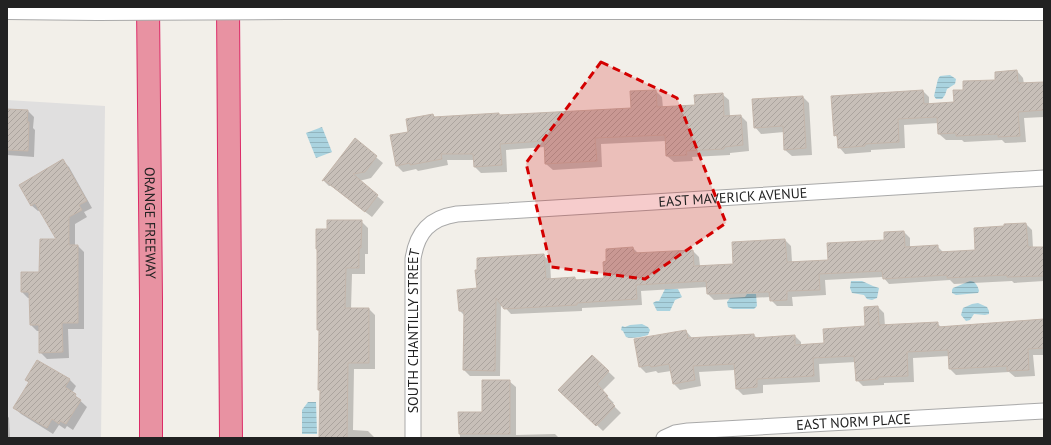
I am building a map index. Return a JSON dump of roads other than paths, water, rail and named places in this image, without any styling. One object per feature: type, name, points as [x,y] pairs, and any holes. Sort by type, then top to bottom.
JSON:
[{"type":"highway","name":"ORANGE FREEWAY","points":[[148,7],[151,438]]},
{"type":"highway","points":[[228,7],[231,438]]},
{"type":"street","points":[[7,10],[1044,11]]},
{"type":"street","name":"EAST MAVERICK AVENUE","points":[[426,228],[439,219],[457,214],[1044,178]]},
{"type":"street","name":"SOUTH CHANTILLY STREET","points":[[413,438],[413,260],[417,242],[426,228]]},
{"type":"street","name":"EAST NORM PLACE","points":[[664,438],[675,433],[688,431],[1044,411]]},
{"type":"water","points":[[950,75],[956,79],[955,84],[947,89],[942,99],[936,99],[934,96],[938,79],[940,76]]},
{"type":"water","points":[[322,127],[332,152],[316,158],[306,133]]},
{"type":"water","points":[[851,281],[862,281],[879,288],[877,298],[872,300],[867,299],[864,295],[852,293],[850,288]]},
{"type":"water","points":[[970,281],[975,283],[977,286],[979,291],[978,293],[956,295],[952,293],[953,288]]},
{"type":"water","points":[[665,289],[678,289],[682,297],[675,300],[670,311],[657,311],[653,303],[659,301]]},
{"type":"water","points":[[747,294],[756,294],[757,306],[754,309],[733,309],[728,307],[727,302],[730,298],[745,297]]},
{"type":"water","points":[[978,303],[987,307],[989,314],[974,314],[970,320],[966,321],[961,315],[963,308]]},
{"type":"water","points":[[642,324],[650,330],[648,335],[637,338],[628,338],[621,330],[622,326],[625,327]]},
{"type":"water","points":[[308,402],[316,402],[317,434],[302,434],[302,410]]}]
